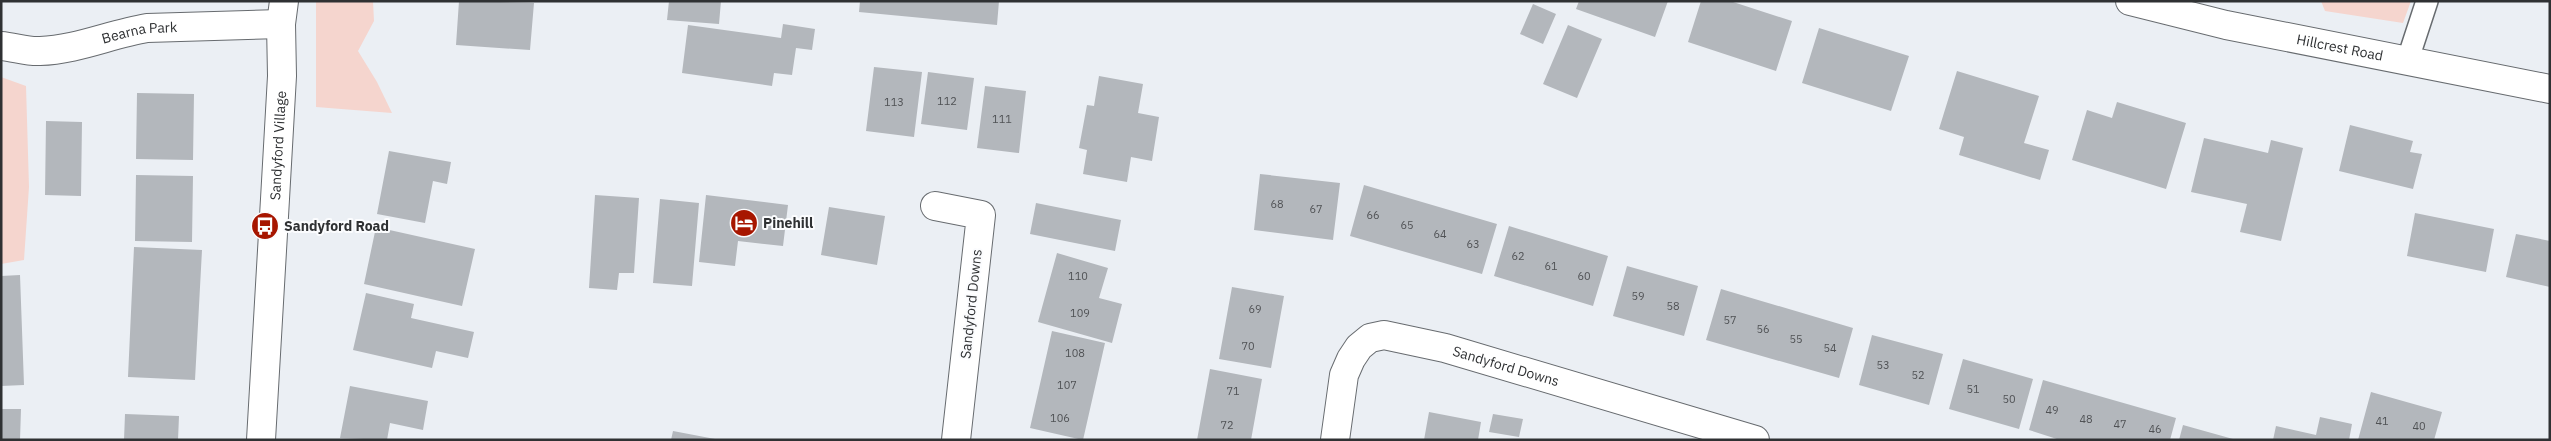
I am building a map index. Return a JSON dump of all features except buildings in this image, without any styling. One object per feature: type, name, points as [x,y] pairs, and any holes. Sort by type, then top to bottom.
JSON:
[{"type":"street","name":"Hillcrest Road","points":[[2130,1],[2226,24],[2407,62],[2550,89]]},
{"type":"street","name":"Bearna Park","points":[[1,46],[38,51],[66,48],[147,28],[282,12]]},
{"type":"street","name":"Sandyford Village","points":[[261,440],[281,85],[282,12]]},
{"type":"street","name":"Sandyford Downs","points":[[935,206],[981,215],[956,440]]},
{"type":"street","name":"Sandyford Downs","points":[[1335,440],[1344,375],[1351,358],[1359,347],[1370,338],[1384,335],[1454,351],[1750,439]]},
{"type":"lane","points":[[2407,62],[2427,1]]},
{"type":"shaded area","points":[[316,1],[373,1],[374,21],[358,51],[377,82],[392,113],[316,107]]},
{"type":"shaded area","points":[[2321,1],[2411,1],[2403,23],[2325,11]]},
{"type":"shaded area","points":[[1,77],[26,86],[29,187],[24,260],[1,264]]},
{"type":"place","name":"Pinehill","points":[[744,223]]},
{"type":"place","name":"Sandyford Road","points":[[265,226]]}]
